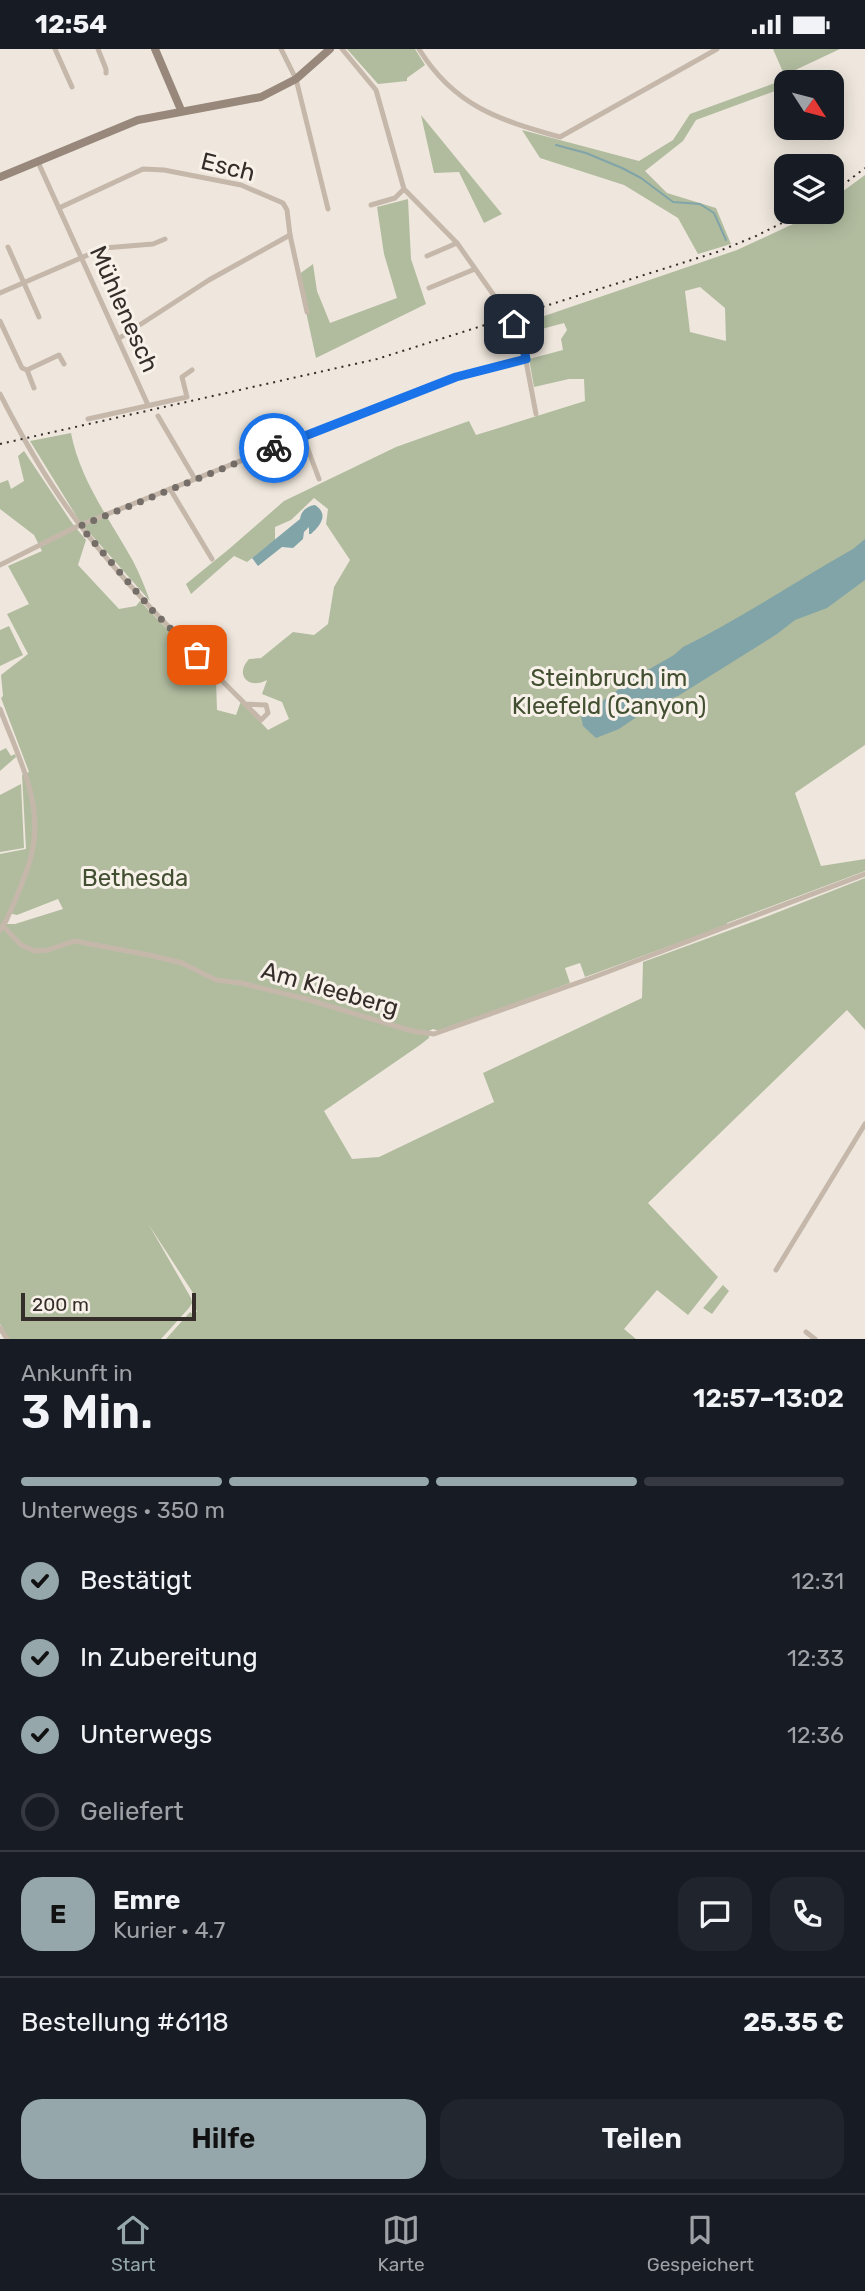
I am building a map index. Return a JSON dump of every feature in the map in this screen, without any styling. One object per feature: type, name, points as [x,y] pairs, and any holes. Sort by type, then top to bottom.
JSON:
[{"type":"street","points":[[55,49],[72,87]]},
{"type":"street","points":[[98,49],[106,73]]},
{"type":"street","points":[[156,49],[181,110]]},
{"type":"street","points":[[281,49],[296,79],[328,209]]},
{"type":"street","points":[[0,177],[138,120],[181,110],[246,101],[269,94],[296,79],[330,49]]},
{"type":"street","points":[[342,49],[376,90],[404,189],[457,243],[507,314]]},
{"type":"street","points":[[419,49],[444,83],[466,100],[510,123],[560,137],[717,49]]},
{"type":"street","name":"Mühlenesch","points":[[38,162],[148,405],[187,397],[182,377],[192,370]]},
{"type":"street","name":"Esch","points":[[59,208],[143,169],[164,170],[241,184],[283,203],[287,209],[307,312]]},
{"type":"street","points":[[371,205],[396,198],[404,189]]},
{"type":"street","points":[[118,339],[209,280],[290,235]]},
{"type":"street","points":[[0,293],[104,248],[153,244],[165,239]]},
{"type":"street","points":[[427,256],[457,243]]},
{"type":"street","points":[[8,247],[40,317]]},
{"type":"street","points":[[429,288],[475,269]]},
{"type":"street","points":[[0,321],[34,388]]},
{"type":"street","points":[[514,324],[522,339],[536,414]]},
{"type":"street","points":[[27,370],[59,355],[64,364]]},
{"type":"street","points":[[0,565],[80,526],[303,436],[456,377],[526,359]]},
{"type":"street","points":[[0,394],[40,467],[80,526],[153,611],[246,705]]},
{"type":"street","points":[[88,419],[148,405]]},
{"type":"street","points":[[158,415],[195,479]]},
{"type":"street","points":[[303,436],[319,479]]},
{"type":"street","points":[[170,489],[212,559]]},
{"type":"street","name":"Am Kleeberg","points":[[0,709],[26,773],[36,820],[30,859],[2,928],[20,945],[35,951],[48,950],[74,941],[149,955],[182,963],[216,980],[241,983],[293,996],[412,1031],[434,1034],[594,977],[865,874]]},
{"type":"street","points":[[776,1271],[865,1124]]},
{"type":"street","points":[[0,1328],[7,1339]]},
{"type":"street","points":[[806,1332],[814,1339]]},
{"type":"green space","points":[[347,49],[415,49],[425,65],[407,78],[407,81],[378,84]]},
{"type":"green space","points":[[773,49],[840,49],[795,70],[782,70]]},
{"type":"green space","points":[[774,83],[774,91],[696,120],[683,141],[645,171],[667,193],[716,208],[731,244],[698,254],[678,218],[624,185],[540,158],[522,130],[639,161],[673,140],[690,114]]},
{"type":"green space","points":[[421,115],[502,214],[484,223],[459,172],[434,173]]},
{"type":"green space","points":[[865,175],[865,745],[795,793],[821,866],[865,859],[865,871],[585,977],[580,963],[565,968],[570,983],[439,1031],[429,1031],[429,1038],[420,1045],[324,1111],[352,1159],[379,1157],[494,1102],[483,1073],[642,998],[643,962],[865,878],[865,1030],[847,1010],[648,1203],[718,1277],[688,1315],[657,1290],[624,1329],[636,1339],[166,1339],[190,1312],[194,1315],[197,1311],[195,1296],[149,1225],[192,1303],[161,1339],[9,1339],[0,1324],[0,854],[26,849],[22,775],[29,772],[1,698],[1,675],[28,654],[7,614],[29,604],[8,566],[42,551],[34,535],[0,509],[0,483],[8,480],[11,489],[24,481],[18,456],[24,451],[86,540],[78,565],[119,609],[136,606],[140,601],[216,679],[217,710],[236,715],[241,701],[268,730],[289,719],[282,702],[262,694],[267,680],[260,683],[249,682],[243,675],[243,670],[249,659],[261,658],[293,632],[314,635],[328,624],[334,587],[350,560],[326,524],[328,509],[314,498],[291,520],[275,527],[275,540],[247,562],[234,556],[191,594],[186,584],[284,501],[396,447],[469,421],[476,435],[585,401],[584,379],[569,379],[534,387],[529,359],[563,350],[561,339],[567,330],[564,323],[523,334],[518,325],[737,250],[793,224],[844,224],[844,190]],"holes":[[[700,287],[725,308],[726,341],[690,332],[685,291]],[[58,899],[63,909],[15,924],[3,924],[8,913],[17,915]]]},
{"type":"green space","points":[[408,199],[411,259],[426,304],[316,358],[298,275],[313,264],[317,291],[330,323],[397,298],[384,254],[377,207]]},
{"type":"green space","points":[[71,433],[81,467],[133,561],[150,601],[80,522],[30,441]]},
{"type":"green space","points":[[9,626],[23,655],[0,666],[0,630]]},
{"type":"green space","points":[[6,748],[11,756],[15,754],[16,757],[0,771],[0,751]]},
{"type":"green space","points":[[21,784],[24,848],[0,852],[0,795]]},
{"type":"green space","points":[[723,1285],[729,1291],[712,1314],[703,1308]]},
{"type":"water","points":[[315,505],[323,516],[315,531],[309,534],[309,527],[304,532],[303,539],[293,548],[282,547],[258,566],[252,558],[300,519],[305,509]]},
{"type":"water","points":[[865,539],[865,580],[827,608],[795,620],[678,696],[657,703],[619,729],[596,738],[583,726],[579,707],[591,709],[683,647],[748,612],[853,549]]},
{"type":"waterway","points":[[556,145],[586,153],[622,168],[641,178],[673,202],[700,204],[714,213],[726,240]]},
{"type":"railway","points":[[844,184],[865,168]]},
{"type":"railway","points":[[0,444],[377,359],[717,252],[780,224]]},
{"type":"way so far","points":[[197,655],[153,611],[80,526],[274,448]]},
{"type":"route","points":[[274,448],[456,377],[526,359],[522,339],[514,324]]},
{"type":"park label","name":"Steinbruch im Kleefeld (Canyon)","points":[[609,692]]},
{"type":"park label","name":"Bethesda","points":[[135,878]]}]
